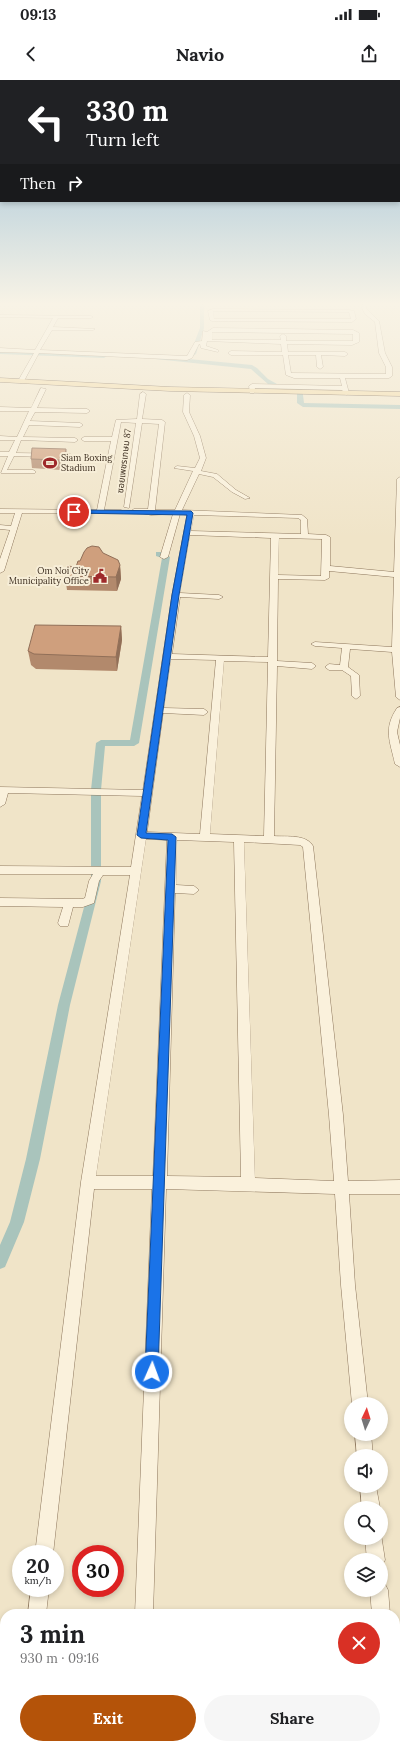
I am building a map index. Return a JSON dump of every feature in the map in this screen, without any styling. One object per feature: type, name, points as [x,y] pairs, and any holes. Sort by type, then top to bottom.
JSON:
[{"type":"main road","points":[[29,382],[83,388],[143,391],[252,392],[400,399]]},
{"type":"main road","points":[[0,386],[43,389],[83,388]]},
{"type":"main road","points":[[169,392],[187,395],[301,395],[345,390],[400,394]]},
{"type":"street","points":[[252,392],[252,386],[290,386],[345,390],[343,382]]},
{"type":"street","points":[[33,472],[3,472],[43,389]]},
{"type":"street","name":"ซอยเพชรเกษม 87","points":[[127,507],[143,391]]},
{"type":"street","points":[[164,557],[177,513],[203,458],[197,436],[186,412],[187,395]]},
{"type":"street","points":[[0,409],[87,411]]},
{"type":"street","points":[[100,512],[118,420],[138,420],[162,422],[151,513]]},
{"type":"street","points":[[26,423],[80,425]]},
{"type":"street","points":[[0,438],[75,440]]},
{"type":"street","points":[[84,439],[115,439]]},
{"type":"street","points":[[0,454],[70,456]]},
{"type":"street","points":[[177,468],[215,475],[234,491],[247,498]]},
{"type":"street","points":[[400,479],[399,566],[397,575],[400,696]]},
{"type":"street","points":[[121,512],[122,508],[127,507],[133,508],[134,511]]},
{"type":"street","points":[[0,571],[19,510]]},
{"type":"street","points":[[0,511],[19,510],[128,513],[134,511],[151,513],[300,516],[304,520],[305,536]]},
{"type":"street","points":[[45,1545],[88,1182],[136,871],[158,710],[186,533],[191,513]]},
{"type":"street","points":[[0,527],[14,528]]},
{"type":"street","points":[[186,533],[326,537],[326,576],[322,578],[275,577]]},
{"type":"street","points":[[269,840],[275,536]]},
{"type":"street","points":[[326,568],[397,575]]},
{"type":"street","points":[[176,595],[218,596]]},
{"type":"street","points":[[315,644],[398,650]]},
{"type":"street","points":[[344,668],[346,646]]},
{"type":"street","points":[[167,656],[220,658],[312,666]]},
{"type":"street","points":[[205,838],[220,658]]},
{"type":"street","points":[[329,667],[344,668],[355,675],[356,696]]},
{"type":"street","points":[[158,710],[204,712]]},
{"type":"street","points":[[400,710],[394,721],[392,732],[400,764]]},
{"type":"street","points":[[0,804],[2,790],[146,793]]},
{"type":"street","points":[[141,835],[239,840],[300,841],[304,842],[308,846],[342,1188],[348,1285],[359,1397]]},
{"type":"street","points":[[144,1609],[158,1184],[172,837]]},
{"type":"street","points":[[239,840],[248,1184]]},
{"type":"street","points":[[0,870],[136,871]]},
{"type":"street","points":[[0,902],[83,903],[90,900],[94,881],[100,871]]},
{"type":"street","points":[[170,889],[194,890]]},
{"type":"street","points":[[64,923],[69,904]]},
{"type":"street","points":[[88,1182],[248,1184],[342,1188],[400,1187]]},
{"type":"street","points":[[38,1609],[39,1597]]},
{"type":"street","points":[[380,1597],[381,1609]]},
{"type":"building","points":[[32,448],[66,449],[65,457],[59,460],[31,459]]},
{"type":"building","points":[[92,546],[99,547],[103,553],[118,560],[120,565],[116,577],[65,576],[67,566],[76,567],[78,561],[80,561],[87,548]]},
{"type":"building","points":[[35,625],[121,626],[116,657],[34,654],[28,651]]},
{"type":"waterway","points":[[269,382],[284,387],[300,388],[300,403],[303,405],[400,407]]},
{"type":"waterway","points":[[0,1262],[17,1222],[33,1159],[64,1005],[96,881],[96,790],[101,743],[134,743],[166,557],[159,554]]},
{"type":"place","name":"Siam Boxing Stadium","points":[[50,463]]},
{"type":"place","name":"Om Noi City Municipality Office","points":[[100,576]]},
{"type":"route","points":[[74,512],[131,513],[134,511],[151,513],[191,513],[186,533],[162,683],[141,835],[172,837],[152,1372]]}]
